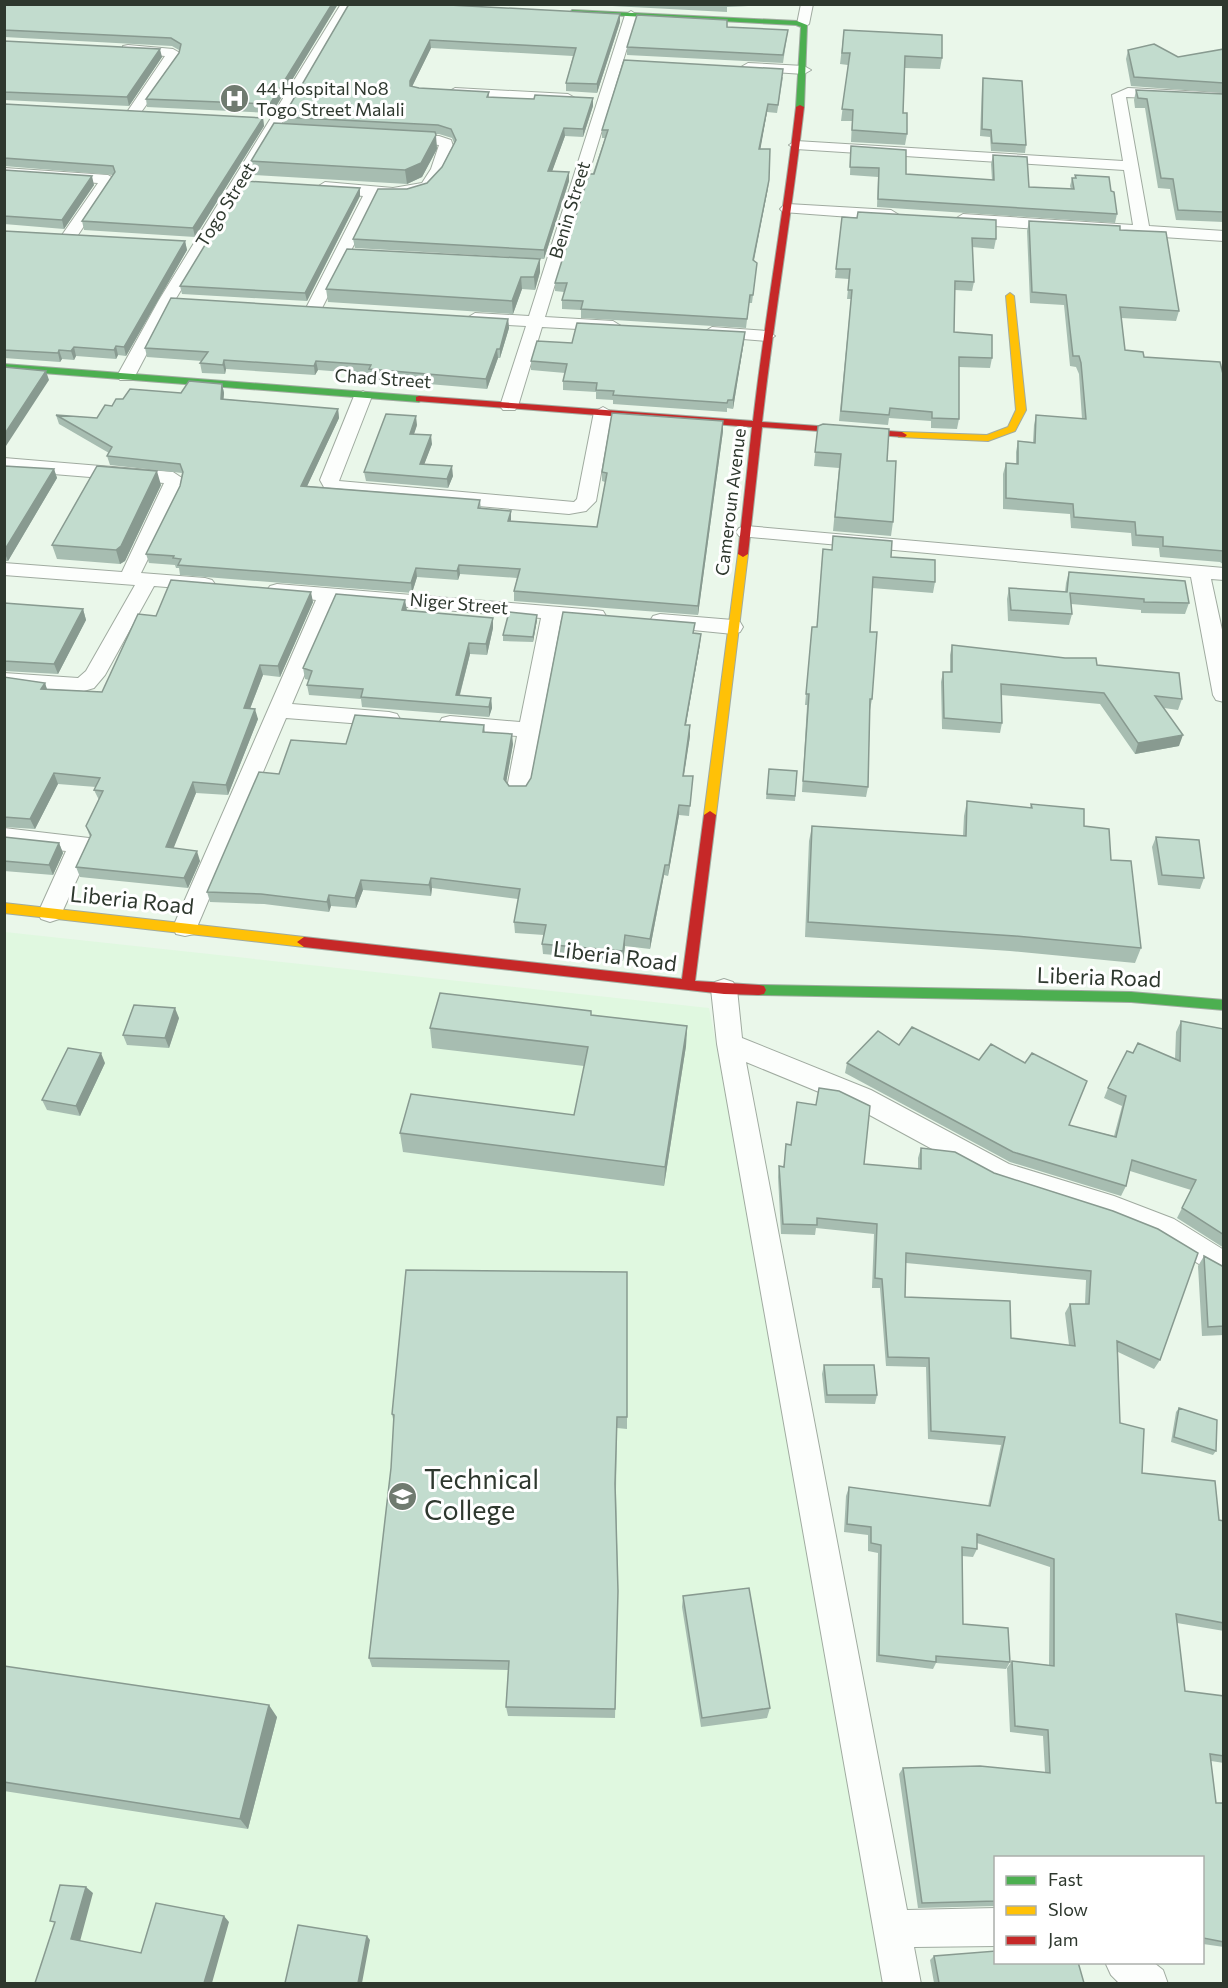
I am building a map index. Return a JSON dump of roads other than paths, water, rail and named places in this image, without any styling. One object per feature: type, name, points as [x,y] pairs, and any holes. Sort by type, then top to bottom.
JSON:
[{"type":"street","name":"Togo Street","points":[[126,376],[167,300],[202,244],[246,182],[348,4]]},
{"type":"street","points":[[561,12],[803,24],[807,4]]},
{"type":"street","name":"Benin Street","points":[[509,406],[535,321],[546,266],[593,99],[621,62],[631,15]]},
{"type":"street","name":"Cameroun Avenue","points":[[688,985],[746,532],[767,336],[796,145],[804,70],[805,26],[803,24]]},
{"type":"street","points":[[109,48],[173,53],[171,61],[128,112],[156,114]]},
{"type":"street","points":[[734,67],[804,70]]},
{"type":"street","points":[[443,91],[593,99]]},
{"type":"street","points":[[1142,230],[1119,95],[1128,92],[1224,97]]},
{"type":"street","points":[[256,119],[278,128]]},
{"type":"street","points":[[307,186],[373,191],[419,190],[429,185],[447,149],[446,143],[439,140],[391,138]]},
{"type":"street","points":[[796,145],[1131,166]]},
{"type":"street","points":[[4,172],[108,179],[64,235],[92,236]]},
{"type":"street","points":[[336,311],[307,309],[341,254],[373,191]]},
{"type":"street","points":[[788,208],[906,216]]},
{"type":"street","points":[[941,218],[1224,236]]},
{"type":"street","points":[[180,243],[202,244]]},
{"type":"street","points":[[341,254],[365,255]]},
{"type":"street","name":"Chad Street","points":[[4,368],[939,438],[988,438],[1012,429],[1021,410],[1010,296]]},
{"type":"street","points":[[167,300],[189,301]]},
{"type":"street","points":[[453,317],[628,327]]},
{"type":"street","points":[[697,332],[767,336]]},
{"type":"street","points":[[363,396],[329,480],[332,485],[340,489],[569,508],[579,507],[586,501],[603,412]]},
{"type":"street","points":[[4,464],[172,478],[174,481],[139,579],[94,675],[86,683],[76,686],[4,680]]},
{"type":"street","points":[[746,532],[1224,574]]},
{"type":"street","points":[[4,569],[227,586]]},
{"type":"street","points":[[1200,572],[1224,695]]},
{"type":"street","name":"Niger Street","points":[[261,588],[620,618]]},
{"type":"street","points":[[185,927],[329,594]]},
{"type":"street","points":[[518,788],[552,612]]},
{"type":"street","points":[[643,619],[734,627]]},
{"type":"street","points":[[279,710],[405,720]]},
{"type":"street","points":[[428,722],[531,730]]},
{"type":"street","points":[[4,836],[81,844],[50,913]]},
{"type":"street","name":"Liberia Road","points":[[4,908],[724,990],[1131,997],[1224,1005]]},
{"type":"street","points":[[724,990],[730,1044],[902,1983]]},
{"type":"street","points":[[730,1044],[862,1098],[1001,1173],[1114,1208],[1164,1228],[1224,1266]]},
{"type":"street","points":[[892,1929],[994,1927]]},
{"type":"street","points":[[1126,1964],[1149,1983]]},
{"type":"place","name":"44 Hospital No8 Togo Street Malali","points":[[235,99]]},
{"type":"place","name":"Technical College","points":[[403,1496]]}]
